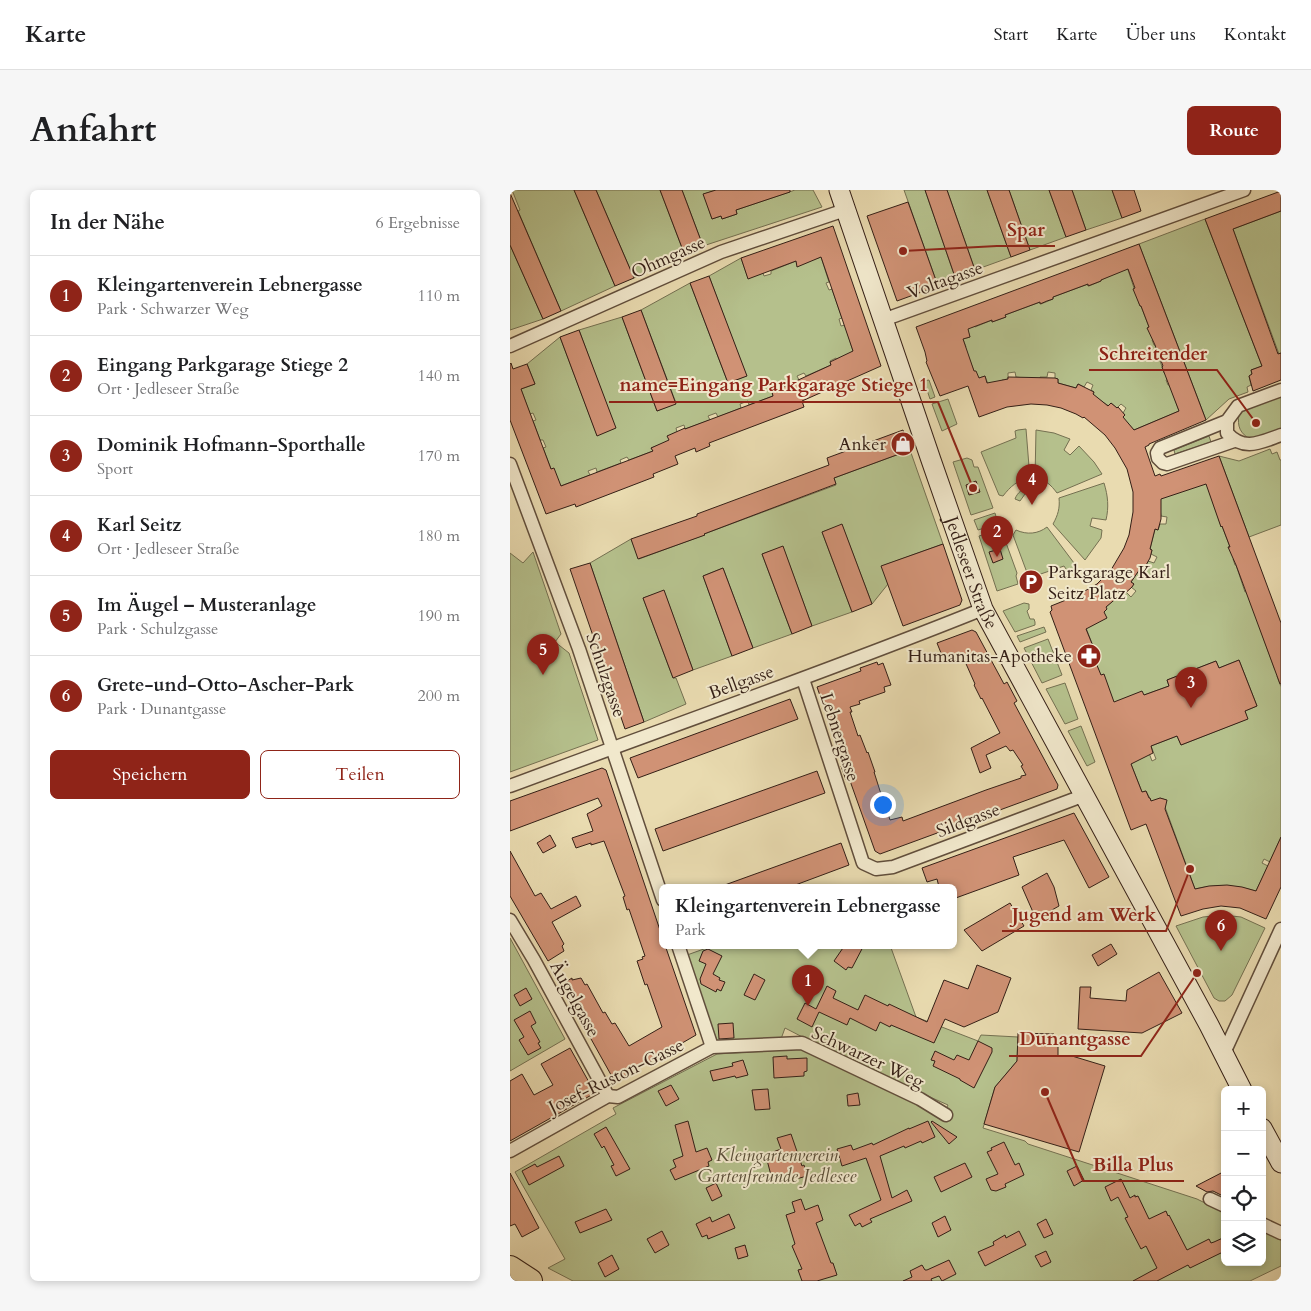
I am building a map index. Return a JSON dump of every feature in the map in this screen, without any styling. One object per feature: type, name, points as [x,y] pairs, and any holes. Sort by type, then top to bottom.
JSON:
[{"type":"highway","points":[[510,1268],[530,1281]]},
{"type":"street","name":"Jedleseer Straße","points":[[839,190],[983,608],[1240,1086]]},
{"type":"street","name":"Voltagasse","points":[[883,320],[1244,190]]},
{"type":"street","name":"Ohmgasse","points":[[510,346],[721,252],[845,210]]},
{"type":"street","points":[[1281,390],[1238,406],[1227,421],[1160,448],[1157,453],[1158,458],[1167,464],[1234,441],[1254,445],[1281,435]]},
{"type":"street","points":[[1227,421],[1227,433],[1234,441]]},
{"type":"street","name":"Schulzgasse","points":[[510,464],[579,649],[659,888]]},
{"type":"street","name":"Bellgasse","points":[[510,786],[803,679],[983,608]]},
{"type":"street","name":"Lebnergasse","points":[[803,679],[862,863]]},
{"type":"street","name":"Sildgasse","points":[[862,863],[876,869],[893,867],[1085,795]]},
{"type":"street","name":"Äugelgasse","points":[[510,920],[608,1096]]},
{"type":"street","points":[[1224,1053],[1281,929]]},
{"type":"street","points":[[679,949],[712,1047]]},
{"type":"street","name":"Schwarzer Weg","points":[[712,1047],[802,1043],[920,1100],[946,1115]]},
{"type":"street","name":"Josef-Ruston-Gasse","points":[[510,1151],[608,1096],[618,1097],[712,1047]]},
{"type":"street","points":[[1264,1131],[1281,1163]]},
{"type":"street","points":[[1210,1199],[1221,1204]]},
{"type":"street","points":[[1266,1226],[1281,1233]]},
{"type":"green space","points":[[512,190],[574,190],[615,286],[561,311],[518,211],[520,210]]},
{"type":"green space","points":[[596,190],[660,190],[684,253],[634,278]]},
{"type":"green space","points":[[682,190],[716,190],[704,194],[712,219],[721,216],[722,219],[737,214],[736,210],[795,190],[813,190],[822,207],[703,246]]},
{"type":"green space","points":[[904,190],[925,190],[955,277],[938,286]]},
{"type":"green space","points":[[947,190],[987,190],[1011,257],[975,270]]},
{"type":"green space","points":[[1009,190],[1049,190],[1066,237],[1030,250]]},
{"type":"green space","points":[[1072,190],[1112,190],[1122,218],[1086,230]]},
{"type":"green space","points":[[1281,211],[1281,353],[1279,354],[1233,229]]},
{"type":"green space","points":[[1205,219],[1262,366],[1251,370],[1252,374],[1249,376],[1251,385],[1247,387],[1248,392],[1229,399],[1206,420],[1139,244]]},
{"type":"green space","points":[[510,245],[543,319],[510,330]]},
{"type":"green space","points":[[821,257],[829,282],[826,283],[829,290],[832,289],[842,318],[839,319],[841,326],[845,325],[853,351],[838,362],[836,358],[830,361],[831,365],[806,376],[804,373],[797,376],[799,380],[789,384],[790,390],[779,389],[772,392],[773,396],[749,405],[748,401],[740,404],[741,408],[718,417],[716,413],[708,416],[710,420],[685,429],[684,425],[676,428],[677,432],[671,444],[651,448],[653,451],[629,460],[627,457],[620,460],[621,463],[597,472],[596,468],[588,471],[590,475],[558,487],[543,448],[546,447],[543,440],[540,440],[533,421],[536,420],[533,413],[530,414],[521,389],[535,384],[527,364],[560,337],[597,435],[615,428],[579,330],[622,317],[657,411],[676,403],[641,310],[690,283],[728,383],[746,376],[709,276],[741,258],[748,278],[763,273],[764,276],[771,274],[771,271],[796,261],[797,265]]},
{"type":"green space","points":[[1127,267],[1149,327],[1147,328],[1156,338],[1152,340],[1164,373],[1170,378],[1166,380],[1168,385],[1170,385],[1179,411],[1134,430],[1122,417],[1126,408],[1121,404],[1117,408],[1111,403],[1109,406],[1093,396],[1094,392],[1091,390],[1093,385],[1087,382],[1084,387],[1078,384],[1076,388],[1058,383],[1058,379],[1055,379],[1055,373],[1048,372],[1047,377],[1040,377],[1039,380],[1016,377],[1015,372],[1008,373],[1008,379],[1002,380],[1003,384],[989,387],[985,376],[979,378],[974,371],[963,339],[970,337],[966,325],[973,322],[975,327],[1006,317],[1005,315],[1040,302],[1041,304],[1053,299],[1053,297],[1088,284],[1089,286]]},
{"type":"green space","points":[[929,380],[935,397],[930,399],[924,381]]},
{"type":"green space","points":[[1281,395],[1281,430],[1251,440],[1244,435],[1238,423],[1239,414],[1246,408]]},
{"type":"green space","points":[[948,399],[957,424],[942,431],[932,404]]},
{"type":"green space","points":[[1026,429],[1030,479],[1018,482],[1003,496],[999,495],[981,452],[1016,438],[1015,431]]},
{"type":"green space","points":[[1036,430],[1054,433],[1070,439],[1064,450],[1070,455],[1079,446],[1102,474],[1057,493],[1048,483],[1035,478]]},
{"type":"green space","points":[[1209,436],[1211,442],[1175,454],[1174,450]]},
{"type":"green space","points":[[1270,449],[1272,454],[1277,452],[1281,460],[1281,525],[1249,537],[1219,456],[1239,461]]},
{"type":"green space","points":[[910,450],[943,544],[882,566],[888,584],[872,604],[842,525],[822,532],[852,612],[812,626],[783,547],[762,554],[792,634],[753,648],[723,568],[703,576],[732,656],[693,670],[664,591],[643,598],[673,678],[676,678],[686,704],[644,722],[590,563],[631,539],[639,559],[836,485],[834,478]]},
{"type":"green space","points":[[967,458],[972,460],[974,467],[978,467],[993,508],[971,515],[953,462]]},
{"type":"green space","points":[[1205,479],[1230,547],[1228,547],[1237,557],[1233,559],[1235,565],[1245,592],[1249,591],[1275,670],[1280,674],[1277,676],[1281,687],[1281,837],[1270,862],[1264,859],[1262,863],[1268,866],[1256,891],[1226,886],[1210,886],[1195,889],[1165,807],[1166,800],[1160,798],[1153,804],[1146,791],[1142,792],[1094,658],[1097,656],[1086,628],[1119,595],[1121,597],[1126,592],[1131,597],[1136,591],[1131,587],[1134,584],[1131,582],[1142,566],[1148,561],[1154,563],[1157,557],[1151,554],[1152,550],[1150,549],[1155,529],[1158,530],[1160,524],[1166,524],[1167,517],[1161,516],[1158,494]],"holes":[[[1239,660],[1257,706],[1245,711],[1247,719],[1181,745],[1177,736],[1151,746],[1156,759],[1152,761],[1128,697],[1144,695],[1169,686],[1167,680],[1216,661],[1219,668]]]},
{"type":"green space","points":[[1104,483],[1108,502],[1106,520],[1092,518],[1090,526],[1102,530],[1101,538],[1085,560],[1053,524],[1058,511],[1059,498]]},
{"type":"green space","points":[[1030,486],[1030,492],[1025,494],[1020,501],[1015,499],[1021,491]]},
{"type":"green space","points":[[995,513],[998,524],[978,530],[974,520]]},
{"type":"green space","points":[[1047,527],[1077,567],[1068,572],[1064,566],[1029,578],[1013,535],[1016,530],[1032,533]]},
{"type":"green space","points":[[1001,529],[1017,573],[1018,584],[997,591],[979,536]]},
{"type":"green space","points":[[533,552],[561,634],[555,642],[569,653],[598,740],[510,772],[510,553],[523,563]]},
{"type":"green space","points":[[1024,603],[1029,604],[1027,611],[1030,619],[1034,619],[1035,625],[1015,632],[1003,611]]},
{"type":"green space","points":[[1044,627],[1046,632],[1020,642],[1017,636]]},
{"type":"green space","points":[[1048,639],[1062,675],[1042,683],[1024,648]]},
{"type":"green space","points":[[1065,683],[1078,719],[1065,724],[1046,689]]},
{"type":"green space","points":[[1081,726],[1095,762],[1087,766],[1068,731]]},
{"type":"green space","points":[[1223,915],[1241,917],[1265,928],[1232,995],[1225,1001],[1219,1001],[1214,998],[1176,926],[1203,917]]},
{"type":"green space","points":[[510,938],[565,1039],[510,1071]]},
{"type":"green space","name":"Kleingartenverein Gartenfreunde Jedlesee","points":[[704,949],[891,949],[916,1017],[978,1041],[981,1035],[1018,1037],[1017,1061],[995,1087],[983,1128],[1197,1199],[1221,1211],[1221,1266],[1266,1266],[1266,1233],[1281,1240],[1281,1266],[1250,1281],[573,1281],[548,1268],[565,1259],[515,1172],[616,1114],[613,1108],[717,1054],[800,1049],[901,1097],[945,1111],[948,1105],[847,1060],[785,1028],[781,1039],[717,1041],[687,955]]},
{"type":"building","points":[[574,190],[596,190],[634,278],[615,286]]},
{"type":"building","points":[[660,190],[682,190],[703,246],[684,253]]},
{"type":"building","points":[[716,190],[790,190],[790,192],[736,210],[737,214],[722,219],[721,216],[712,219],[703,194]]},
{"type":"building","points":[[925,190],[947,190],[975,270],[955,277]]},
{"type":"building","points":[[987,190],[1009,190],[1030,250],[1011,257]]},
{"type":"building","points":[[1049,190],[1072,190],[1086,230],[1066,237]]},
{"type":"building","points":[[1112,190],[1134,190],[1141,211],[1122,218]]},
{"type":"building","points":[[1281,191],[1281,211],[1233,229],[1278,354],[1281,353],[1281,380],[1253,391],[1249,376],[1252,374],[1251,370],[1262,366],[1205,219]]},
{"type":"building","points":[[510,193],[561,311],[543,319],[510,245]]},
{"type":"building","points":[[908,202],[938,286],[897,301],[867,216]]},
{"type":"building","points":[[833,226],[881,366],[802,401],[804,407],[709,443],[710,446],[696,452],[695,448],[675,456],[678,464],[653,474],[654,477],[576,507],[575,504],[546,514],[510,420],[510,364],[513,369],[527,364],[535,384],[521,389],[551,469],[554,468],[561,486],[653,451],[651,448],[669,440],[667,436],[773,396],[772,392],[831,365],[830,362],[853,351],[821,257],[797,267],[796,261],[748,279],[741,258]]},
{"type":"building","points":[[1139,244],[1206,420],[1145,447],[1155,476],[1160,474],[1161,476],[1219,456],[1281,623],[1281,684],[1228,547],[1230,547],[1206,484],[1161,499],[1161,519],[1158,530],[1155,529],[1150,549],[1152,550],[1150,558],[1145,567],[1142,566],[1131,582],[1134,584],[1132,587],[1106,607],[1107,609],[1104,612],[1107,618],[1086,629],[1097,656],[1094,658],[1101,675],[1104,674],[1114,702],[1142,691],[1144,695],[1169,686],[1167,680],[1216,661],[1219,668],[1239,660],[1257,706],[1245,711],[1248,719],[1181,745],[1177,736],[1151,746],[1153,753],[1131,764],[1142,792],[1146,791],[1151,801],[1160,798],[1167,800],[1165,809],[1195,889],[1227,885],[1256,891],[1281,837],[1281,887],[1266,919],[1240,908],[1221,906],[1181,916],[1146,824],[1131,830],[1050,612],[1052,610],[1051,606],[1076,596],[1097,584],[1111,570],[1124,548],[1129,535],[1133,512],[1133,492],[1127,469],[1115,448],[1105,435],[1084,417],[1061,408],[1031,404],[1007,407],[979,417],[968,386],[940,396],[926,362],[925,352],[916,327]],"holes":[[[1128,269],[1135,288],[1133,289],[1149,327],[1147,328],[1179,411],[1134,430],[1123,417],[1125,415],[1118,407],[1111,403],[1108,406],[1093,394],[1094,392],[1078,384],[1076,388],[1058,383],[1058,379],[1055,378],[1008,377],[1008,379],[987,383],[985,376],[979,378],[976,371],[974,371],[963,339],[970,337],[968,329],[1006,317],[1005,315],[1040,302],[1040,304],[1053,299],[1053,297],[1088,284],[1088,286]]]},
{"type":"building","points":[[709,276],[747,376],[728,383],[690,283]]},
{"type":"building","points":[[641,310],[676,404],[657,411],[622,317]]},
{"type":"building","points":[[579,330],[616,428],[597,436],[560,337]]},
{"type":"building","points":[[903,430],[910,450],[834,478],[836,484],[638,559],[631,539],[697,516],[697,514],[829,465],[827,458]]},
{"type":"building","points":[[976,481],[980,492],[969,495],[966,485]]},
{"type":"building","points":[[842,524],[872,604],[852,612],[822,532]]},
{"type":"building","points":[[943,544],[962,600],[960,605],[903,626],[881,566]]},
{"type":"building","points":[[783,546],[812,626],[792,634],[762,554]]},
{"type":"building","points":[[1000,549],[1003,559],[993,563],[989,552]]},
{"type":"building","points":[[590,563],[644,722],[625,729],[570,569]]},
{"type":"building","points":[[723,568],[753,648],[732,656],[703,576]]},
{"type":"building","points":[[664,590],[693,670],[673,678],[643,598]]},
{"type":"building","points":[[972,630],[976,632],[1004,684],[1007,682],[1017,701],[1014,703],[1058,785],[1057,789],[880,854],[875,851],[849,778],[846,780],[841,766],[844,764],[817,687],[861,671],[860,668],[877,662],[878,665],[883,663],[891,685],[884,687],[885,692],[859,701],[860,704],[850,707],[852,712],[850,712],[858,736],[860,735],[868,752],[890,820],[902,817],[903,821],[1021,778],[1021,776],[1026,775],[1021,766],[1023,765],[1013,750],[1010,751],[1006,746],[986,755],[991,768],[980,773],[971,748],[1000,733],[974,685],[963,657],[945,663],[937,643]]},
{"type":"building","points":[[790,699],[798,719],[638,778],[630,758]]},
{"type":"building","points":[[602,768],[606,770],[659,927],[659,949],[666,949],[696,1035],[615,1082],[561,985],[572,978],[572,980],[581,978],[585,985],[587,984],[603,1013],[605,1012],[612,1024],[615,1023],[629,1046],[662,1027],[637,961],[645,956],[629,909],[627,910],[623,897],[625,896],[604,841],[576,848],[572,838],[593,831],[587,814],[602,806],[598,798],[510,831],[510,801]]},
{"type":"building","points":[[817,771],[825,793],[663,851],[655,829]]},
{"type":"building","points":[[1074,813],[1109,877],[1089,888],[1064,840],[1013,857],[1019,875],[957,898],[957,884],[938,884],[937,879],[927,882],[922,868]]},
{"type":"building","points":[[550,835],[556,846],[543,853],[537,843]]},
{"type":"building","points":[[841,843],[849,865],[798,884],[728,884]]},
{"type":"building","points":[[510,851],[535,896],[541,893],[551,909],[576,896],[581,906],[552,922],[564,944],[562,946],[564,951],[548,961],[510,896]]},
{"type":"building","points":[[1047,873],[1054,887],[1059,906],[1036,919],[1022,887]]},
{"type":"building","points":[[1010,903],[1024,926],[982,951],[964,930]]},
{"type":"building","points":[[1111,944],[1117,954],[1098,966],[1092,955]]},
{"type":"building","points":[[708,949],[722,956],[713,974],[720,978],[719,980],[725,982],[721,991],[717,989],[716,992],[701,984],[700,979],[706,964],[699,961],[703,951]]},
{"type":"building","points":[[842,949],[862,949],[852,968],[848,967],[846,970],[834,961]]},
{"type":"building","points":[[977,965],[1011,978],[998,1012],[964,1027],[945,1019],[934,1043],[880,1022],[876,1031],[850,1018],[847,1025],[819,1012],[812,1027],[797,1019],[805,1003],[816,1009],[827,986],[836,991],[833,998],[858,1010],[865,995],[927,1022],[944,980],[968,989]]},
{"type":"building","points":[[1159,972],[1182,1013],[1142,1033],[1078,1029],[1080,987],[1091,987],[1090,998],[1126,1001],[1127,990]]},
{"type":"building","points":[[754,974],[765,980],[755,1000],[744,995]]},
{"type":"building","points":[[526,988],[532,999],[520,1006],[514,995]]},
{"type":"building","points":[[530,1011],[536,1023],[531,1026],[540,1042],[538,1043],[541,1048],[528,1055],[519,1040],[524,1037],[514,1020]]},
{"type":"building","points":[[733,1023],[734,1038],[719,1039],[718,1024]]},
{"type":"building","points":[[1018,1033],[1054,1034],[1053,1043],[1058,1043],[1058,1056],[1072,1056],[1105,1066],[1079,1152],[984,1124],[995,1087],[1017,1061]]},
{"type":"building","points":[[978,1041],[992,1048],[992,1052],[974,1088],[933,1066],[935,1061],[931,1060],[935,1051],[954,1060],[957,1055],[969,1060]]},
{"type":"building","points":[[570,1048],[595,1093],[510,1141],[510,1081],[522,1074],[534,1095],[553,1085],[541,1064]]},
{"type":"building","points":[[787,1056],[787,1059],[807,1058],[807,1071],[804,1072],[804,1076],[774,1078],[773,1057]]},
{"type":"building","points":[[743,1060],[748,1075],[713,1081],[710,1071],[733,1066],[732,1063]]},
{"type":"building","points":[[671,1085],[679,1099],[666,1106],[658,1091]]},
{"type":"building","points":[[768,1089],[770,1109],[755,1110],[752,1090]]},
{"type":"building","points":[[858,1093],[860,1105],[848,1106],[847,1095]]},
{"type":"building","points":[[688,1121],[696,1152],[707,1148],[712,1160],[708,1162],[709,1166],[675,1180],[670,1170],[676,1167],[673,1160],[683,1156],[675,1125]]},
{"type":"building","points":[[928,1121],[935,1137],[905,1148],[904,1146],[880,1156],[892,1198],[907,1190],[912,1201],[870,1219],[872,1222],[862,1227],[860,1223],[855,1226],[849,1215],[881,1200],[866,1158],[842,1166],[837,1149],[851,1145],[853,1150],[872,1143],[873,1145]]},
{"type":"building","points":[[932,1121],[957,1137],[949,1144]]},
{"type":"building","points":[[606,1127],[630,1169],[616,1176],[611,1166],[614,1165],[604,1146],[602,1148],[594,1134]]},
{"type":"building","points":[[791,1134],[807,1176],[796,1179],[795,1176],[773,1183],[767,1160],[775,1156],[773,1152],[781,1149],[777,1138]]},
{"type":"building","points":[[1004,1142],[1015,1165],[1019,1163],[1024,1175],[1005,1184],[1006,1187],[996,1191],[991,1190],[986,1179],[998,1174],[987,1152]]},
{"type":"building","points":[[559,1156],[564,1166],[529,1185],[522,1171],[535,1164],[537,1167]]},
{"type":"building","points":[[965,1163],[972,1177],[941,1192],[934,1177]]},
{"type":"building","points":[[1077,1166],[1084,1180],[1074,1186],[1067,1171]]},
{"type":"building","points":[[510,1173],[539,1228],[522,1237],[515,1224],[510,1226]]},
{"type":"building","points":[[1221,1173],[1221,1195],[1213,1191],[1207,1192],[1196,1186]]},
{"type":"building","points":[[1121,1179],[1130,1198],[1135,1195],[1135,1197],[1138,1196],[1149,1219],[1166,1211],[1187,1250],[1209,1239],[1211,1243],[1221,1239],[1221,1253],[1190,1268],[1188,1265],[1157,1281],[1133,1281],[1157,1268],[1146,1246],[1141,1249],[1125,1218],[1128,1217],[1118,1197],[1111,1201],[1105,1187]]},
{"type":"building","points":[[716,1183],[722,1196],[712,1201],[706,1188]]},
{"type":"building","points":[[801,1199],[805,1210],[818,1205],[823,1220],[816,1223],[837,1275],[817,1281],[802,1281],[798,1270],[802,1269],[792,1246],[795,1244],[786,1215],[795,1212],[792,1202]]},
{"type":"building","points":[[606,1209],[612,1220],[580,1233],[575,1222]]},
{"type":"building","points":[[729,1214],[735,1228],[708,1239],[707,1235],[702,1237],[696,1224],[710,1217],[712,1222]]},
{"type":"building","points":[[945,1216],[951,1230],[938,1237],[932,1223]]},
{"type":"building","points":[[1046,1219],[1053,1234],[1044,1238],[1037,1224]]},
{"type":"building","points":[[662,1231],[669,1245],[655,1253],[647,1239]]},
{"type":"building","points":[[1019,1231],[1026,1245],[985,1266],[978,1252],[994,1245],[993,1242],[1005,1235],[1006,1238]]},
{"type":"building","points":[[745,1245],[748,1256],[738,1259],[735,1248]]},
{"type":"building","points":[[1046,1251],[1051,1262],[1041,1267],[1035,1256]]},
{"type":"building","points":[[612,1255],[619,1269],[605,1277],[598,1263]]},
{"type":"building","points":[[949,1260],[956,1274],[942,1281],[939,1276],[931,1279],[932,1281],[903,1281],[912,1277],[910,1271],[922,1265],[927,1270]]},
{"type":"place","name":"Spar","points":[[903,251]]},
{"type":"place","name":"Schreitender","points":[[1256,423]]},
{"type":"place","name":"Anker","points":[[903,444]]},
{"type":"place","name":"name=Eingang Parkgarage Stiege 1","points":[[973,488]]},
{"type":"place","name":"Karl Seitz","points":[[1032,505]]},
{"type":"place","name":"Eingang Parkgarage Stiege 2","points":[[997,557]]},
{"type":"place","name":"Parkgarage Karl Seitz Platz","points":[[1031,582]]},
{"type":"place","name":"Humanitas-Apotheke","points":[[1089,656]]},
{"type":"place","name":"Im Äugel – Musteranlage","points":[[543,675]]},
{"type":"place","name":"Dominik Hofmann-Sporthalle","points":[[1191,708]]},
{"type":"place","name":"Jugend am Werk","points":[[1190,869]]},
{"type":"place","name":"Grete-und-Otto-Ascher-Park","points":[[1221,951]]},
{"type":"place","name":"Dunantgasse","points":[[1197,973]]},
{"type":"place","name":"Kleingartenverein Lebnergasse","points":[[808,1006]]},
{"type":"place","name":"Billa Plus","points":[[1045,1092]]}]
